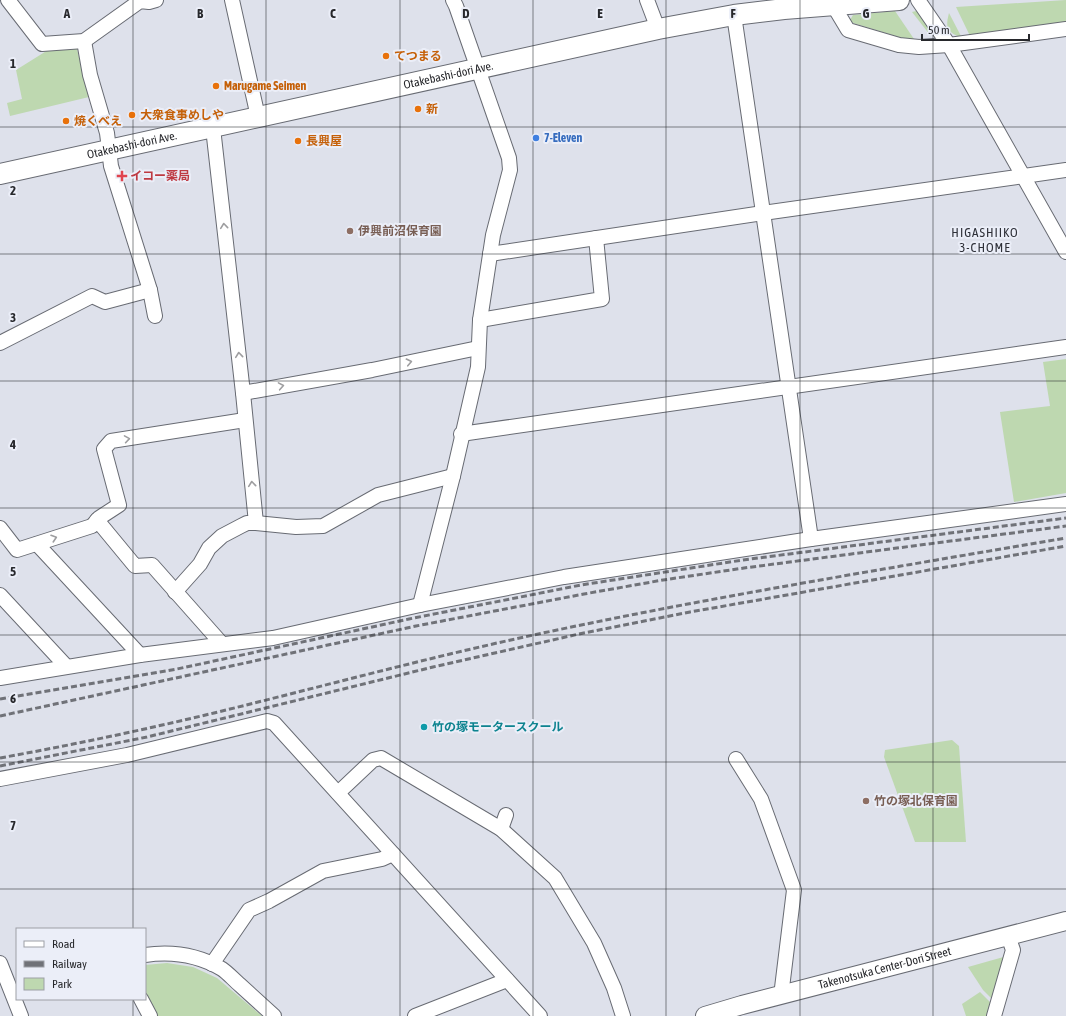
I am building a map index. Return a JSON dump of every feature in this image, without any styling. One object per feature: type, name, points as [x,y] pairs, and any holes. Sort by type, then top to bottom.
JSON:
[{"type":"main road","name":"Otakebashi-dori Ave.","points":[[0,174],[477,69],[734,15],[784,9],[899,0]]},
{"type":"street","points":[[8,0],[42,44],[84,42],[140,0],[149,2],[156,0]]},
{"type":"street","points":[[232,0],[258,117]]},
{"type":"street","points":[[420,605],[453,476],[478,367],[480,320],[493,235],[510,170],[509,158],[453,0]]},
{"type":"street","points":[[647,0],[658,30]]},
{"type":"street","points":[[918,0],[949,46],[1066,252]]},
{"type":"street","points":[[833,5],[848,30],[899,45],[919,47],[949,46],[1066,28]]},
{"type":"street","points":[[734,15],[811,539]]},
{"type":"street","points":[[84,42],[90,75],[107,133],[111,166],[150,290],[155,316]]},
{"type":"street","points":[[213,128],[243,392],[256,523]]},
{"type":"street","points":[[490,254],[1022,175],[1066,170]]},
{"type":"street","points":[[480,320],[602,299],[596,238]]},
{"type":"street","points":[[0,343],[92,296],[105,302],[150,290]]},
{"type":"street","points":[[462,434],[1066,347]]},
{"type":"street","points":[[243,392],[372,370],[478,348]]},
{"type":"street","points":[[0,528],[17,550],[92,526],[119,504],[104,449],[112,441],[245,420]]},
{"type":"street","points":[[175,592],[200,564],[209,548],[222,536],[247,523],[296,527],[323,526],[378,495],[453,476]]},
{"type":"street","points":[[0,678],[140,655],[273,638],[420,605],[564,576],[811,539],[1066,504]]},
{"type":"street","points":[[98,520],[135,566],[152,565],[222,644]]},
{"type":"street","points":[[37,544],[140,655]]},
{"type":"street","points":[[0,595],[66,666]]},
{"type":"street","points":[[0,779],[127,755],[267,720],[274,723],[444,908],[540,1016]]},
{"type":"street","points":[[338,793],[374,760],[381,758],[501,829],[555,878],[594,943],[614,988],[623,1016]]},
{"type":"street","points":[[736,759],[761,799],[794,890],[781,996]]},
{"type":"street","points":[[501,829],[506,815]]},
{"type":"street","points":[[212,964],[249,910],[269,901],[323,871],[382,859],[393,854]]},
{"type":"street","name":"Takenotsuka Center-Dori Street","points":[[705,1016],[1066,921]]},
{"type":"street","points":[[994,1016],[1013,950],[1008,936]]},
{"type":"street","points":[[146,955],[161,952],[184,954],[212,964],[223,970],[274,1016]]},
{"type":"street","points":[[0,963],[8,979],[21,1016]]},
{"type":"street","points":[[415,1016],[507,980]]},
{"type":"street","points":[[142,1000],[150,1016]]},
{"type":"green space","points":[[1066,0],[1066,22],[970,36],[956,7]]},
{"type":"green space","points":[[895,11],[914,39],[905,39],[853,23],[850,20],[853,15]]},
{"type":"green space","points":[[916,11],[922,15],[926,21],[930,35],[912,12]]},
{"type":"green space","points":[[949,13],[962,38],[953,34],[948,29],[947,22]]},
{"type":"green space","points":[[57,48],[77,49],[89,97],[10,116],[7,103],[22,99],[16,70],[48,50]]},
{"type":"green space","points":[[1066,359],[1066,493],[1014,502],[1000,412],[1050,406],[1043,362]]},
{"type":"green space","points":[[952,740],[959,746],[966,842],[915,842],[884,757],[885,750]]},
{"type":"green space","points":[[1007,956],[993,1000],[983,990],[968,967]]},
{"type":"green space","points":[[167,963],[193,967],[217,978],[262,1016],[157,1016],[146,996],[146,965]]},
{"type":"green space","points":[[980,992],[992,1004],[988,1016],[966,1016],[962,1004]]},
{"type":"railway","points":[[0,699],[177,669],[409,619],[581,585],[743,560],[1066,518]]},
{"type":"railway","points":[[0,716],[416,626],[584,594],[744,568],[1066,526]]},
{"type":"railway","points":[[0,758],[81,743],[187,719],[433,658],[576,626],[786,586],[1066,538]]},
{"type":"railway","points":[[0,766],[147,737],[433,667],[579,634],[690,612],[1066,546]]},
{"type":"place","name":"てつまる","points":[[386,56]]},
{"type":"place","name":"Marugame Seimen","points":[[216,86]]},
{"type":"place","name":"新","points":[[418,109]]},
{"type":"place","name":"大衆食事めしや","points":[[132,115]]},
{"type":"place","name":"焼くべえ","points":[[66,121]]},
{"type":"place","name":"7-Eleven","points":[[536,138]]},
{"type":"place","name":"長興屋","points":[[298,141]]},
{"type":"place","name":"イコー薬局","points":[[122,176]]},
{"type":"place","name":"伊興前沼保育園","points":[[350,231]]},
{"type":"place","name":"竹の塚モータースクール","points":[[424,727]]},
{"type":"place","name":"竹の塚北保育園","points":[[866,801]]},
{"type":"district","name":"HIGASHIIKO 3-CHOME","points":[[985,240]]}]
